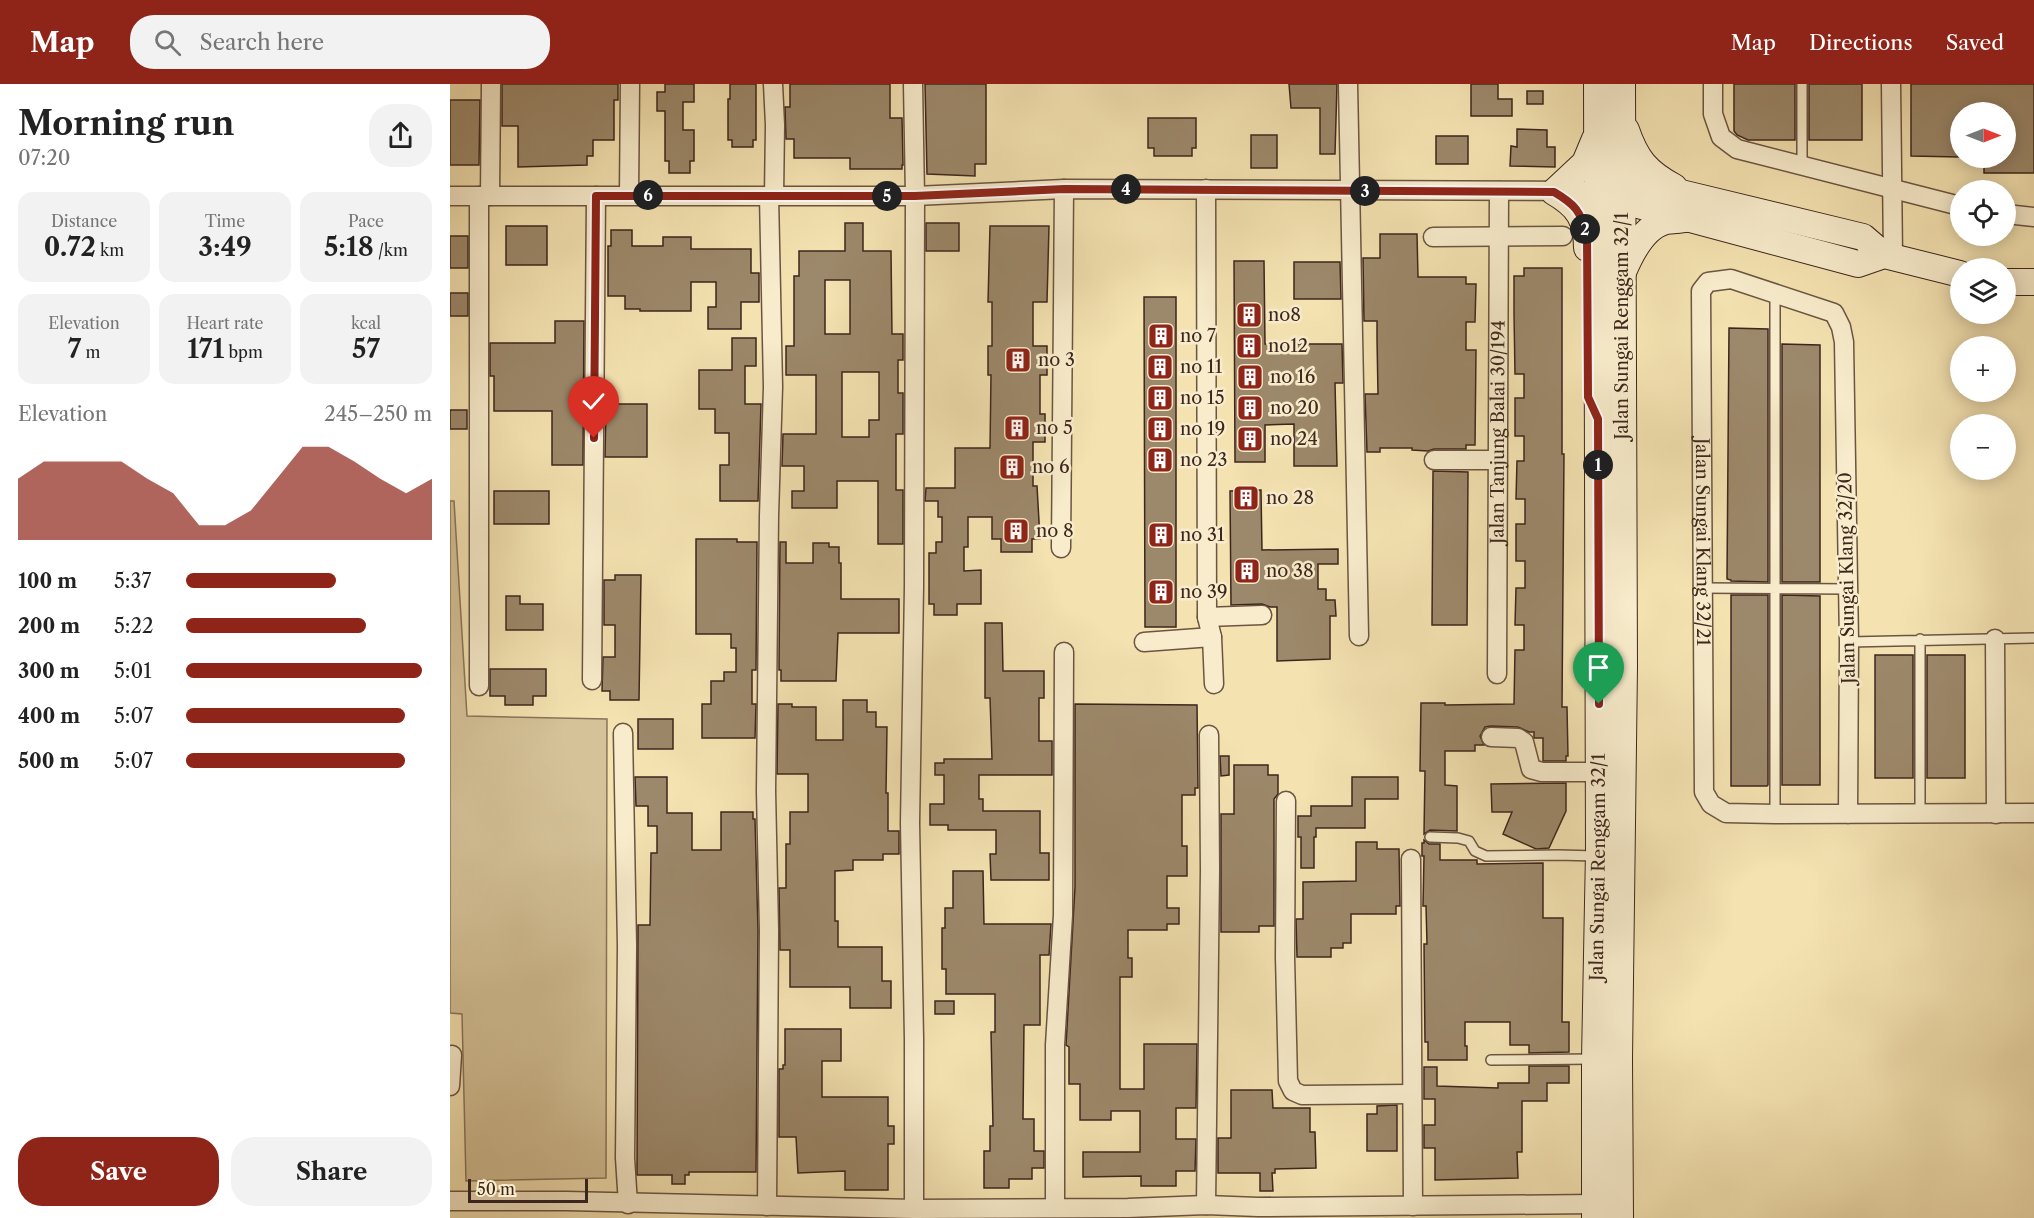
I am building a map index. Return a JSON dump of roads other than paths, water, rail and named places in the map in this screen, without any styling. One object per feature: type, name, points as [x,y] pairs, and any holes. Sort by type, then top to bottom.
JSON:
[{"type":"main road","name":"Jalan Sungai Renggam 32/1","points":[[1595,1211],[1607,1059],[1622,278],[1610,191],[1597,136],[1597,84]]},
{"type":"main road","name":"Jalan Sungai Renggam 32/1","points":[[1620,1218],[1607,1059],[1599,856],[1611,811],[1599,772],[1598,419],[1610,191],[1622,115],[1622,84]]},
{"type":"main road","points":[[1622,115],[1633,151],[1647,170],[1691,207],[1664,221],[1640,241],[1629,258],[1622,278]]},
{"type":"main road","points":[[1597,136],[1585,163],[1554,192],[1581,213],[1587,235],[1588,397],[1598,419]]},
{"type":"main road","name":"Jalan Sungai Renggam 32/1","points":[[1610,191],[1636,185],[1652,186],[1691,207],[1858,264],[1888,256]]},
{"type":"main road","points":[[1888,256],[1950,272]]},
{"type":"main road","points":[[2016,282],[2034,282]]},
{"type":"street","points":[[479,686],[484,196],[491,84]]},
{"type":"street","points":[[629,195],[630,84]]},
{"type":"street","points":[[767,1206],[769,930],[766,791],[773,387],[771,196],[775,125],[773,84]]},
{"type":"street","points":[[913,84],[914,587],[910,823],[914,1209]]},
{"type":"street","points":[[1348,84],[1359,636]]},
{"type":"street","points":[[1713,84],[1713,114],[1721,137],[1737,149],[1950,204]]},
{"type":"street","points":[[1888,256],[1891,188],[1891,84]]},
{"type":"street","points":[[450,196],[915,196],[1064,189],[1610,191]]},
{"type":"street","points":[[1062,548],[1064,189]]},
{"type":"street","points":[[1206,189],[1207,617],[1212,637],[1214,684]]},
{"type":"street","name":"Jalan Tanjung Balai 30/194","points":[[1497,674],[1499,191]]},
{"type":"street","points":[[592,680],[596,196]]},
{"type":"street","points":[[2016,215],[2034,217]]},
{"type":"street","points":[[1433,237],[1563,236]]},
{"type":"street","name":"Jalan Sungai Klang 32/21","points":[[1775,294],[1731,279],[1708,282],[1701,291],[1704,792],[1711,804],[1726,813],[1775,814]]},
{"type":"street","name":"Jalan Sungai Klang 32/20","points":[[1775,294],[1834,313],[1841,327],[1844,342],[1849,642],[1848,814]]},
{"type":"street","points":[[1434,460],[1497,460]]},
{"type":"street","points":[[1207,617],[1262,615]]},
{"type":"street","points":[[1144,642],[1212,637]]},
{"type":"street","points":[[1995,639],[1996,814]]},
{"type":"street","points":[[1055,1207],[1055,1046],[1063,915],[1064,652]]},
{"type":"street","points":[[623,733],[628,1204]]},
{"type":"street","points":[[1206,1205],[1210,870],[1209,735]]},
{"type":"street","points":[[1491,737],[1518,738],[1524,742],[1531,769],[1542,772],[1599,772]]},
{"type":"street","points":[[1287,801],[1288,1081],[1293,1091],[1302,1095],[1411,1094]]},
{"type":"street","points":[[1775,814],[2034,813]]},
{"type":"street","points":[[1411,859],[1413,1206]]},
{"type":"street","points":[[450,1086],[452,1055]]},
{"type":"street","points":[[450,1201],[565,1210],[628,1204],[767,1206],[847,1212],[914,1209],[985,1213],[1055,1207],[1128,1213],[1206,1205],[1258,1212],[1413,1206],[1472,1212],[1595,1211]]},
{"type":"lane","points":[[1802,84],[1802,165]]},
{"type":"lane","points":[[1775,294],[1775,814]]},
{"type":"lane","points":[[1702,588],[1848,589]]},
{"type":"lane","points":[[1849,642],[2034,638]]},
{"type":"lane","points":[[1920,639],[1920,814]]},
{"type":"lane","points":[[1430,837],[1458,838],[1469,841],[1475,851],[1486,856],[1599,856]]},
{"type":"lane","points":[[1491,1060],[1607,1059]]},
{"type":"place","name":"no8","points":[[1249,315]]},
{"type":"place","name":"no 7","points":[[1161,336]]},
{"type":"place","name":"no12","points":[[1249,346]]},
{"type":"place","name":"no 3","points":[[1018,360]]},
{"type":"place","name":"no 11","points":[[1160,367]]},
{"type":"place","name":"no 16","points":[[1250,377]]},
{"type":"place","name":"no 15","points":[[1160,398]]},
{"type":"place","name":"no 20","points":[[1250,408]]},
{"type":"place","name":"no 5","points":[[1017,428]]},
{"type":"place","name":"no 19","points":[[1160,429]]},
{"type":"place","name":"no 24","points":[[1250,439]]},
{"type":"place","name":"no 23","points":[[1160,460]]},
{"type":"place","name":"no 6","points":[[1012,467]]},
{"type":"place","name":"no 28","points":[[1246,498]]},
{"type":"place","name":"no 8","points":[[1016,531]]},
{"type":"place","name":"no 31","points":[[1161,535]]},
{"type":"place","name":"no 38","points":[[1247,571]]},
{"type":"place","name":"no 39","points":[[1161,592]]}]
